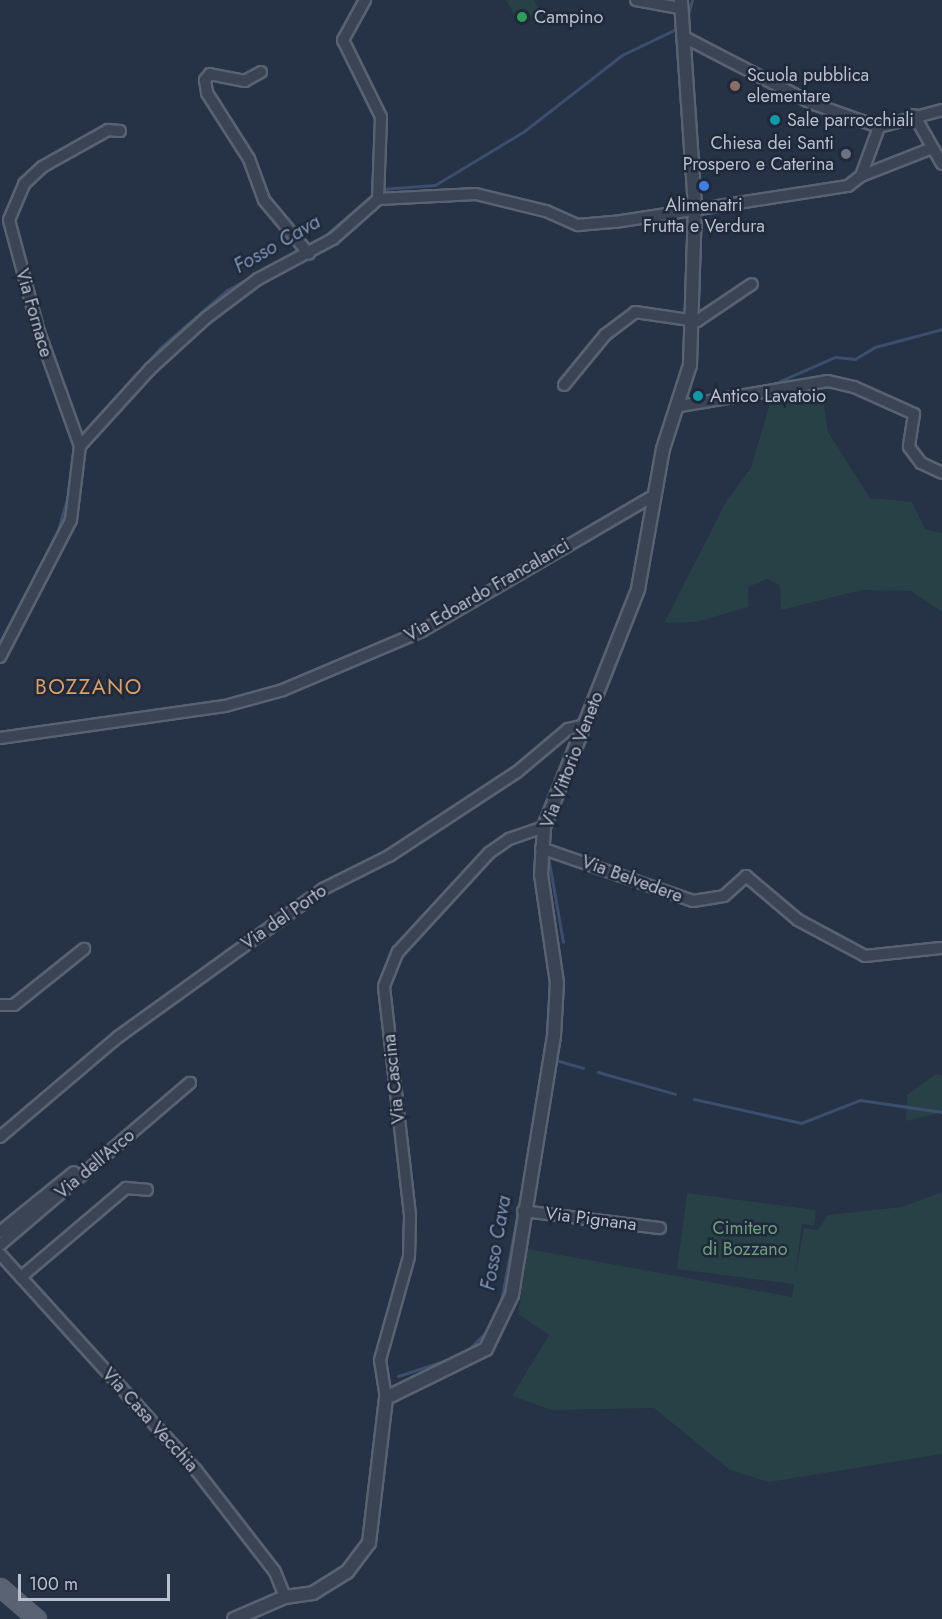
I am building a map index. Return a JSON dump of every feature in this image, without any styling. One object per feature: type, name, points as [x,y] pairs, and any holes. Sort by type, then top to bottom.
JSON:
[{"type":"main road","points":[[0,1587],[37,1619]]},
{"type":"street","points":[[365,0],[343,40],[381,117],[379,193]]},
{"type":"street","points":[[636,0],[680,4]]},
{"type":"street","name":"Via Vittorio Veneto","points":[[386,1398],[462,1364],[486,1349],[499,1330],[512,1295],[523,1211],[554,1036],[557,983],[541,848],[544,827],[638,589],[649,549],[653,496],[663,449],[680,406],[692,322],[695,207],[680,4]]},
{"type":"street","points":[[681,30],[811,103],[879,127],[914,115],[942,110]]},
{"type":"street","points":[[261,72],[245,81],[210,74],[205,80],[207,93],[249,159],[264,200],[306,251]]},
{"type":"street","points":[[914,115],[930,149],[942,164]]},
{"type":"street","points":[[861,176],[879,127]]},
{"type":"street","name":"Via Fornace","points":[[79,444],[39,332],[9,220],[24,184],[42,167],[113,128],[120,131]]},
{"type":"street","points":[[0,657],[71,520],[79,444],[150,369],[206,318],[258,279],[306,251],[379,193],[476,194],[546,211],[578,225],[849,186],[861,176],[930,149]]},
{"type":"street","points":[[564,385],[605,335],[635,312],[692,322],[752,284]]},
{"type":"street","points":[[680,406],[828,381],[854,387],[914,414],[909,447],[921,463],[942,473]]},
{"type":"street","name":"Via Edoardo Francalanci","points":[[0,738],[225,706],[283,690],[422,631],[653,496]]},
{"type":"street","name":"Via del Porto","points":[[0,1137],[118,1037],[281,919],[328,886],[389,856],[517,772],[568,729],[585,724]]},
{"type":"street","name":"Via Cascina","points":[[386,1398],[380,1360],[409,1257],[410,1209],[384,987],[398,952],[489,854],[509,839],[544,827]]},
{"type":"street","name":"Via Belvedere","points":[[541,848],[693,901],[724,897],[746,876],[804,925],[864,956],[941,948]]},
{"type":"street","points":[[0,1005],[14,1005],[84,949]]},
{"type":"street","name":"Via dell'Arco","points":[[0,1245],[190,1083]]},
{"type":"street","points":[[0,1232],[81,1167]]},
{"type":"street","points":[[21,1277],[126,1188],[147,1190]]},
{"type":"street","name":"Via Pignana","points":[[523,1211],[660,1228]]},
{"type":"street","name":"Via Casa Vecchia","points":[[0,1254],[196,1470],[275,1572],[285,1597]]},
{"type":"street","points":[[234,1619],[285,1597],[314,1593],[346,1572],[369,1543],[386,1398]]},
{"type":"green space","name":"Campino","points":[[506,0],[534,0],[540,11],[519,23]]},
{"type":"green space","points":[[798,393],[822,393],[828,432],[870,498],[912,502],[925,529],[942,533],[942,612],[911,591],[862,590],[781,610],[780,585],[767,579],[748,587],[748,607],[696,622],[664,623],[727,500],[751,468],[770,403]]},
{"type":"green space","points":[[936,1074],[942,1075],[942,1112],[906,1121],[907,1095]]},
{"type":"green space","name":"Cimitero di Bozzano","points":[[942,1192],[942,1454],[769,1482],[730,1470],[654,1408],[552,1410],[512,1396],[549,1335],[518,1314],[528,1249],[792,1297],[794,1284],[677,1269],[687,1193],[816,1210],[814,1225],[802,1224],[795,1277],[804,1228],[818,1230],[828,1215],[902,1207]]},
{"type":"waterway","name":"Fosso Cava","points":[[687,20],[692,0]]},
{"type":"waterway","name":"Fosso Cava","points":[[382,189],[435,185],[523,132],[622,55],[678,28]]},
{"type":"waterway","name":"Fosso Cava","points":[[320,240],[376,192]]},
{"type":"waterway","name":"Fosso Cava","points":[[87,432],[160,348],[227,290],[267,268]]},
{"type":"waterway","points":[[771,385],[835,357],[855,359],[875,347],[942,329]]},
{"type":"waterway","name":"Fosso Cava","points":[[54,543],[69,492]]},
{"type":"waterway","name":"Fosso Cava","points":[[0,642],[49,551]]},
{"type":"waterway","points":[[609,681],[639,603]]},
{"type":"waterway","points":[[548,856],[563,942]]},
{"type":"waterway","points":[[546,1049],[550,996]]},
{"type":"waterway","points":[[559,1061],[583,1068]]},
{"type":"waterway","points":[[598,1072],[675,1094]]},
{"type":"waterway","points":[[694,1099],[801,1123],[860,1100],[942,1112]]},
{"type":"waterway","name":"Fosso Cava","points":[[500,1306],[527,1165]]},
{"type":"waterway","name":"Fosso Cava","points":[[465,1353],[490,1328]]},
{"type":"waterway","name":"Fosso Cava","points":[[398,1376],[459,1356]]},
{"type":"place","name":"Campino","points":[[522,17]]},
{"type":"place","name":"Scuola pubblica elementare","points":[[735,86]]},
{"type":"place","name":"Sale parrocchiali","points":[[775,120]]},
{"type":"place","name":"Chiesa dei Santi Prospero e Caterina","points":[[846,154]]},
{"type":"place","name":"Alimenatri Frutta e Verdura","points":[[704,186]]},
{"type":"place","name":"Antico Lavatoio","points":[[698,396]]},
{"type":"district","name":"BOZZANO","points":[[89,687]]}]
